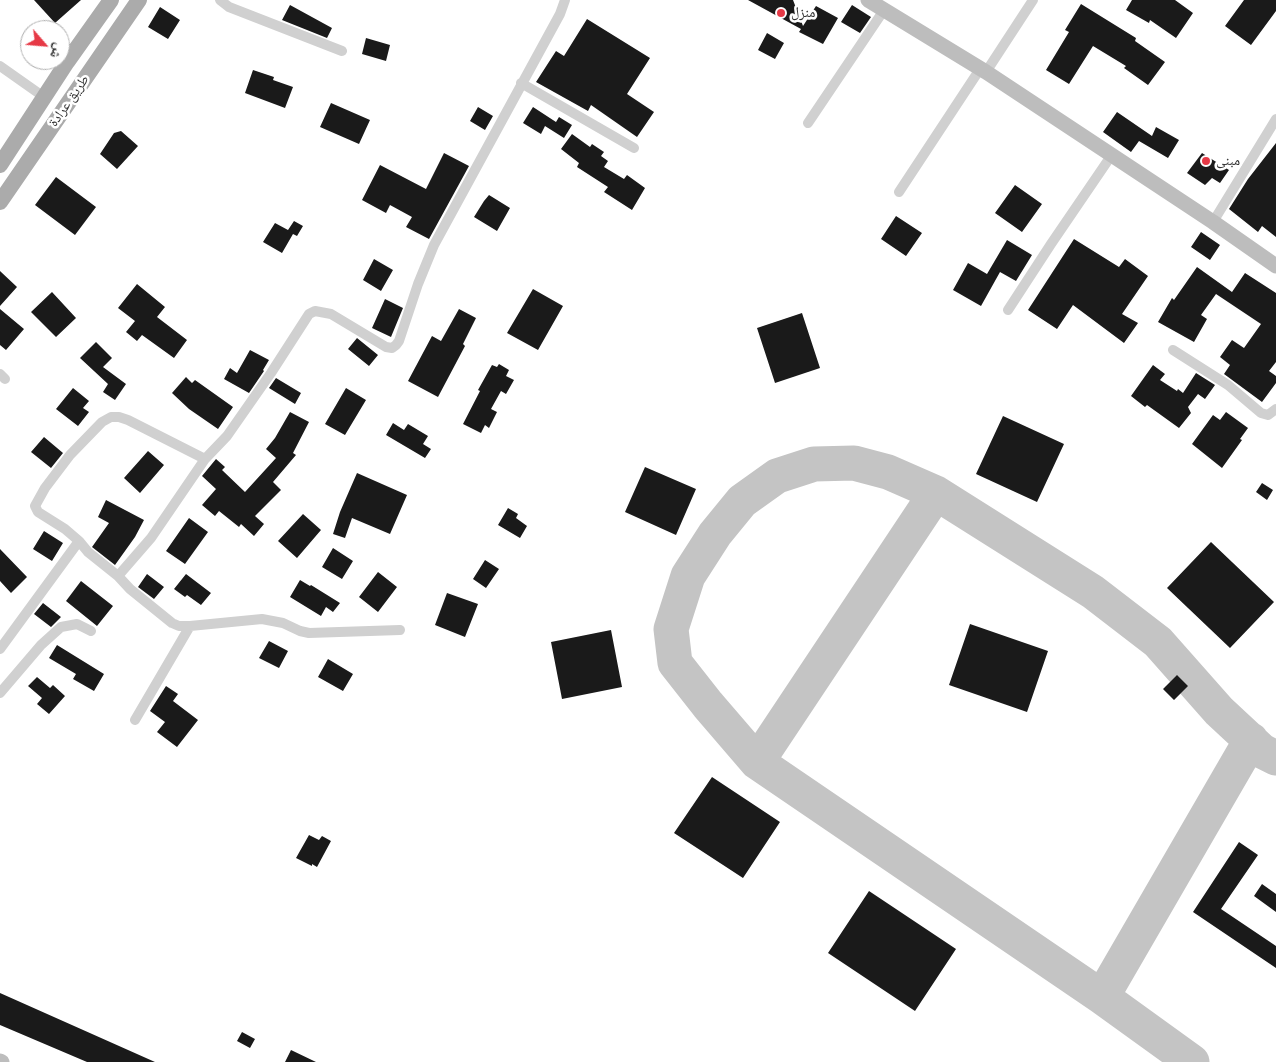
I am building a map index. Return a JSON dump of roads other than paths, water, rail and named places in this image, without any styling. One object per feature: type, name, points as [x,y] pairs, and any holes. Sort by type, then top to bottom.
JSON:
[{"type":"main road","points":[[0,165],[67,62],[111,0]]},
{"type":"main road","name":"طريق عرادة","points":[[0,202],[139,0]]},
{"type":"main road","points":[[868,0],[983,70],[1213,222],[1276,266]]},
{"type":"street","points":[[220,0],[229,7],[342,51]]},
{"type":"street","points":[[118,576],[151,538],[205,459],[227,436],[309,314],[316,311],[331,314],[386,347],[392,348],[396,345],[434,245],[566,0]]},
{"type":"street","points":[[899,192],[1033,0]]},
{"type":"street","points":[[808,123],[884,10]]},
{"type":"street","points":[[0,66],[44,97]]},
{"type":"street","points":[[521,84],[634,148]]},
{"type":"street","points":[[1213,222],[1276,119]]},
{"type":"street","points":[[1008,310],[1111,156]]},
{"type":"street","points":[[1173,350],[1221,380],[1262,413],[1268,415],[1276,409]]},
{"type":"street","points":[[205,459],[119,416],[111,418],[102,422],[70,455],[45,488],[35,506],[38,512],[70,532],[88,552],[118,576],[130,589],[172,623],[179,626],[262,619],[283,623],[309,633],[400,630]]},
{"type":"street","points":[[0,650],[79,541]]},
{"type":"street","points":[[0,693],[40,645],[61,627],[77,624],[91,631]]},
{"type":"street","points":[[135,720],[190,626]]},
{"type":"place","name":"منزل","points":[[781,13]]},
{"type":"place","name":"مبنى","points":[[1206,161]]}]
